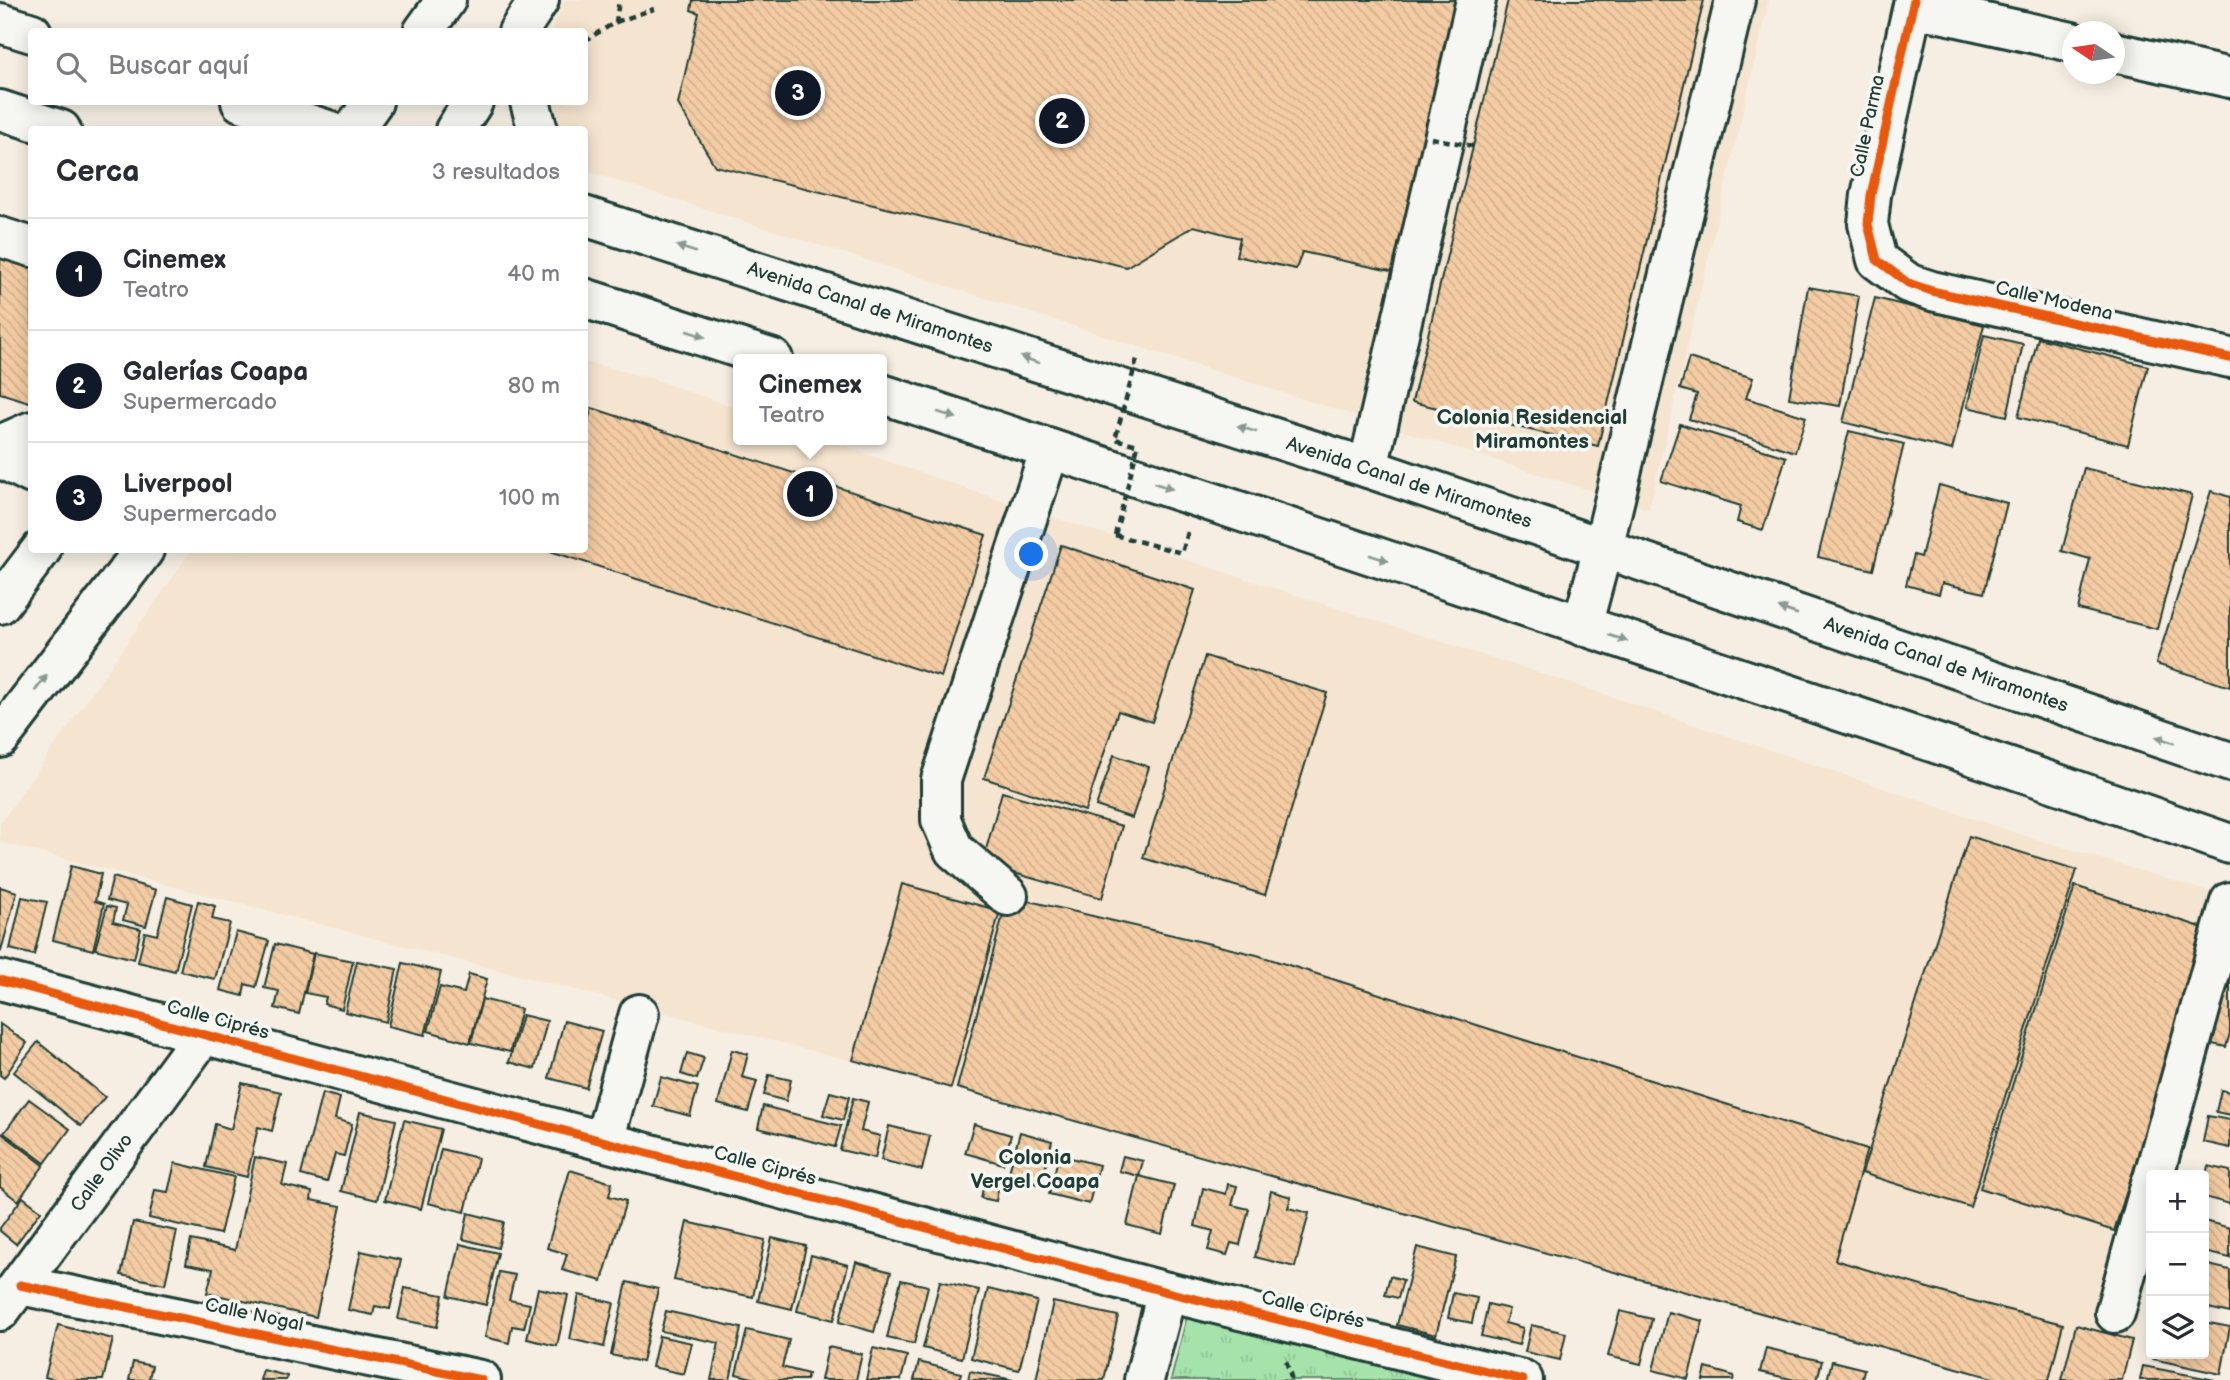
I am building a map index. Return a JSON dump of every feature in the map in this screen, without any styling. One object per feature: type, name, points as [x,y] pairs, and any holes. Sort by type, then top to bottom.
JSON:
[{"type":"main road","points":[[426,28],[446,0]]},
{"type":"main road","points":[[521,28],[540,0]]},
{"type":"main road","points":[[533,28],[540,0]]},
{"type":"main road","points":[[1368,468],[1476,0]]},
{"type":"main road","points":[[1582,626],[1735,0]]},
{"type":"main road","points":[[1913,3],[2062,40]]},
{"type":"main road","name":"Calle Parma","points":[[1877,260],[1868,224],[1871,195],[1913,3]]},
{"type":"main road","points":[[0,23],[28,32]]},
{"type":"main road","points":[[2125,54],[2230,78]]},
{"type":"main road","points":[[250,105],[316,126]]},
{"type":"main road","points":[[356,126],[371,105]]},
{"type":"main road","points":[[458,126],[471,105]]},
{"type":"main road","points":[[531,105],[537,126]]},
{"type":"main road","points":[[0,110],[49,126]]},
{"type":"main road","points":[[588,203],[628,230]]},
{"type":"main road","name":"Avenida Canal de Miramontes","points":[[588,217],[1368,468],[2230,762]]},
{"type":"main road","points":[[0,237],[28,246]]},
{"type":"main road","name":"Calle Modena","points":[[1877,260],[1909,283],[1931,291],[2230,358]]},
{"type":"main road","points":[[588,302],[757,354]]},
{"type":"main road","points":[[887,396],[2230,844]]},
{"type":"main road","points":[[0,444],[28,433]]},
{"type":"main road","points":[[1008,896],[954,850],[941,820],[941,780],[1050,449]]},
{"type":"main road","points":[[0,458],[28,472]]},
{"type":"main road","points":[[0,604],[39,553]]},
{"type":"main road","points":[[0,738],[142,553]]},
{"type":"main road","points":[[2155,1170],[2230,902]]},
{"type":"main road","name":"Calle Ciprés","points":[[0,980],[1167,1292],[1523,1380]]},
{"type":"main road","points":[[604,1141],[639,1014]]},
{"type":"main road","name":"Calle Olivo","points":[[10,1298],[204,1034]]},
{"type":"main road","points":[[2115,1313],[2146,1202]]},
{"type":"main road","points":[[1143,1380],[1167,1292]]},
{"type":"main road","name":"Calle Nogal","points":[[10,1298],[481,1380]]},
{"type":"path","points":[[616,22],[619,0]]},
{"type":"path","points":[[588,39],[616,22],[654,9]]},
{"type":"path","points":[[1431,138],[1473,146]]},
{"type":"path","points":[[1137,359],[1115,439],[1138,445],[1115,535],[1182,553]]},
{"type":"shaded area","points":[[564,0],[1769,0],[1649,509],[589,172],[588,126],[559,126],[546,106],[588,105],[588,28],[553,28]]},
{"type":"shaded area","points":[[588,363],[650,378],[733,407],[733,445],[840,445],[999,500],[1570,683],[2013,832],[2230,898],[2152,1170],[2146,1170],[2146,1289],[2124,1380],[2000,1380],[957,1088],[0,842],[0,824],[190,553],[588,553]]},
{"type":"green space","points":[[1187,1316],[1447,1380],[1171,1380]]},
{"type":"building","points":[[693,0],[1463,0],[1400,273],[1302,252],[1296,269],[1236,256],[1240,238],[1194,226],[1126,267],[715,166],[678,104],[699,13],[691,10]]},
{"type":"building","points":[[1508,0],[1704,0],[1598,446],[1412,402]]},
{"type":"building","points":[[0,252],[28,261],[28,402],[0,393]]},
{"type":"building","points":[[1808,287],[1859,296],[1840,406],[1789,398]]},
{"type":"building","points":[[1875,298],[1984,325],[1952,450],[1843,422]]},
{"type":"building","points":[[1984,335],[2023,344],[2007,416],[1967,407]]},
{"type":"building","points":[[2038,338],[2148,366],[2128,445],[2018,417]]},
{"type":"building","points":[[1689,358],[1753,378],[1746,398],[1806,417],[1795,452],[1689,419],[1697,394],[1680,389]]},
{"type":"building","points":[[592,408],[986,535],[941,677],[556,553],[588,553],[588,420]]},
{"type":"building","points":[[1680,424],[1786,457],[1763,530],[1737,522],[1741,506],[1661,481]]},
{"type":"building","points":[[1849,431],[1904,444],[1873,570],[1818,557]]},
{"type":"building","points":[[2084,468],[2192,495],[2157,629],[2078,609],[2090,559],[2062,551]]},
{"type":"building","points":[[1939,485],[2007,503],[1984,593],[1942,583],[1939,594],[1906,585],[1914,555],[1921,557]]},
{"type":"building","points":[[2211,491],[2230,497],[2230,687],[2156,664]]},
{"type":"building","points":[[1061,545],[1195,590],[1152,722],[1118,711],[1085,811],[984,778]]},
{"type":"building","points":[[1205,656],[1327,693],[1265,895],[1143,858]]},
{"type":"building","points":[[1114,755],[1149,767],[1132,818],[1096,806]]},
{"type":"building","points":[[1002,792],[1122,826],[1102,898],[982,864]]},
{"type":"building","points":[[1969,836],[2077,870],[1970,1207],[1862,1173]]},
{"type":"building","points":[[71,866],[101,874],[95,901],[104,904],[93,950],[53,940]]},
{"type":"building","points":[[113,877],[156,890],[146,926],[123,920],[127,905],[107,900]]},
{"type":"building","points":[[902,884],[1000,911],[951,1088],[853,1060]]},
{"type":"building","points":[[2075,886],[2210,930],[2114,1231],[1980,1188]]},
{"type":"building","points":[[0,887],[17,892],[1,951],[0,950]]},
{"type":"building","points":[[1008,896],[1257,955],[1867,1149],[1835,1260],[1958,1297],[2063,1324],[2049,1380],[2000,1380],[957,1088]]},
{"type":"building","points":[[22,897],[47,902],[34,955],[10,949]]},
{"type":"building","points":[[167,897],[192,904],[175,971],[138,962],[145,932],[157,935]]},
{"type":"building","points":[[198,901],[215,906],[212,919],[230,923],[215,979],[180,971]]},
{"type":"building","points":[[107,906],[116,908],[113,922],[141,929],[134,959],[95,949]]},
{"type":"building","points":[[236,932],[269,941],[256,987],[245,984],[243,996],[220,990]]},
{"type":"building","points":[[275,944],[313,954],[299,1014],[275,1008],[279,991],[264,988]]},
{"type":"building","points":[[314,953],[353,961],[342,1009],[324,1004],[326,997],[305,993]]},
{"type":"building","points":[[357,961],[397,969],[386,1022],[345,1012]]},
{"type":"building","points":[[2230,961],[2230,1033],[2226,1047],[2208,1043]]},
{"type":"building","points":[[403,963],[441,972],[425,1035],[388,1026]]},
{"type":"building","points":[[469,974],[487,979],[470,1043],[428,1031],[440,987],[464,993]]},
{"type":"building","points":[[482,999],[521,1009],[510,1052],[471,1043]]},
{"type":"building","points":[[522,1015],[547,1021],[535,1069],[509,1062]]},
{"type":"building","points":[[564,1021],[602,1031],[586,1088],[549,1078]]},
{"type":"building","points":[[0,1024],[27,1043],[4,1078],[0,1075]]},
{"type":"building","points":[[38,1042],[105,1097],[81,1126],[14,1072]]},
{"type":"building","points":[[732,1050],[748,1054],[742,1077],[757,1081],[748,1112],[718,1104]]},
{"type":"building","points":[[687,1053],[704,1058],[697,1079],[681,1074]]},
{"type":"building","points":[[769,1075],[791,1080],[786,1101],[764,1095]]},
{"type":"building","points":[[661,1077],[698,1087],[690,1116],[653,1106]]},
{"type":"building","points":[[242,1083],[281,1092],[272,1131],[258,1127],[247,1177],[206,1167],[215,1124],[231,1129]]},
{"type":"building","points":[[2221,1090],[2230,1092],[2230,1115],[2216,1112]]},
{"type":"building","points":[[830,1092],[849,1097],[843,1120],[823,1115]]},
{"type":"building","points":[[322,1093],[340,1098],[335,1119],[352,1124],[344,1156],[335,1154],[327,1182],[301,1175]]},
{"type":"building","points":[[853,1098],[868,1102],[861,1131],[880,1136],[875,1158],[840,1150]]},
{"type":"building","points":[[29,1099],[70,1129],[45,1163],[4,1133]]},
{"type":"building","points":[[763,1106],[841,1126],[835,1147],[758,1128]]},
{"type":"building","points":[[360,1112],[396,1120],[377,1200],[341,1191]]},
{"type":"building","points":[[2208,1116],[2230,1120],[2230,1148],[2203,1142]]},
{"type":"building","points":[[404,1120],[441,1129],[421,1209],[385,1200]]},
{"type":"building","points":[[974,1124],[1011,1135],[1003,1164],[965,1153]]},
{"type":"building","points":[[889,1126],[930,1136],[922,1170],[881,1160]]},
{"type":"building","points":[[0,1132],[44,1165],[18,1201],[0,1187]]},
{"type":"building","points":[[1020,1132],[1052,1141],[1041,1185],[1008,1176]]},
{"type":"building","points":[[441,1149],[478,1158],[465,1212],[428,1203]]},
{"type":"building","points":[[1059,1155],[1099,1165],[1089,1204],[1049,1194]]},
{"type":"building","points":[[1123,1156],[1143,1161],[1139,1176],[1119,1171]]},
{"type":"building","points":[[255,1157],[287,1164],[282,1185],[312,1192],[311,1200],[341,1206],[316,1317],[207,1293],[213,1269],[186,1264],[191,1240],[235,1250]]},
{"type":"building","points":[[175,1163],[234,1177],[220,1234],[149,1218],[155,1190],[168,1192]]},
{"type":"building","points":[[2208,1166],[2230,1171],[2230,1204],[2209,1198]]},
{"type":"building","points":[[570,1170],[612,1183],[609,1196],[626,1201],[602,1281],[562,1270],[567,1254],[547,1248]]},
{"type":"building","points":[[986,1175],[1000,1178],[996,1201],[981,1198]]},
{"type":"building","points":[[1139,1176],[1174,1185],[1162,1234],[1127,1225]]},
{"type":"building","points":[[1228,1184],[1237,1186],[1232,1205],[1249,1209],[1240,1245],[1231,1243],[1227,1255],[1208,1250],[1213,1231],[1195,1226],[1203,1188],[1226,1194]]},
{"type":"building","points":[[1271,1191],[1291,1197],[1288,1208],[1309,1213],[1295,1267],[1255,1257]]},
{"type":"building","points":[[23,1197],[41,1211],[16,1244],[0,1231],[0,1228]]},
{"type":"building","points":[[468,1213],[504,1222],[498,1248],[463,1239]]},
{"type":"building","points":[[133,1222],[177,1231],[165,1284],[121,1275]]},
{"type":"building","points":[[687,1222],[765,1240],[753,1297],[674,1280]]},
{"type":"building","points":[[2209,1222],[2230,1228],[2230,1258],[2209,1253]]},
{"type":"building","points":[[772,1238],[806,1246],[792,1309],[758,1301]]},
{"type":"building","points":[[460,1244],[498,1253],[486,1305],[448,1296]]},
{"type":"building","points":[[1417,1247],[1456,1257],[1436,1335],[1397,1325]]},
{"type":"building","points":[[361,1251],[401,1260],[390,1309],[375,1306],[373,1315],[348,1310]]},
{"type":"building","points":[[811,1255],[848,1265],[834,1320],[797,1311]]},
{"type":"building","points":[[856,1262],[891,1272],[874,1332],[839,1322]]},
{"type":"building","points":[[2209,1265],[2230,1270],[2230,1313],[2209,1308]]},
{"type":"building","points":[[499,1272],[515,1275],[509,1300],[530,1304],[524,1328],[512,1326],[509,1343],[485,1337]]},
{"type":"building","points":[[1390,1276],[1403,1280],[1398,1298],[1385,1295]]},
{"type":"building","points":[[901,1280],[928,1286],[914,1344],[887,1338]]},
{"type":"building","points":[[940,1281],[979,1290],[962,1358],[923,1348]]},
{"type":"building","points":[[627,1282],[658,1289],[642,1362],[611,1355]]},
{"type":"building","points":[[405,1288],[443,1295],[437,1327],[398,1319]]},
{"type":"building","points":[[538,1288],[568,1295],[557,1346],[527,1339]]},
{"type":"building","points":[[988,1289],[1037,1301],[1019,1370],[971,1358]]},
{"type":"building","points":[[1453,1293],[1477,1298],[1472,1323],[1448,1318]]},
{"type":"building","points":[[579,1295],[614,1303],[604,1347],[570,1339]]},
{"type":"building","points":[[1053,1302],[1118,1316],[1104,1380],[1036,1380]]},
{"type":"building","points":[[1488,1304],[1509,1309],[1505,1323],[1523,1328],[1519,1345],[1481,1336]]},
{"type":"building","points":[[666,1311],[741,1328],[730,1380],[711,1380],[719,1343],[661,1331]]},
{"type":"building","points":[[1620,1311],[1652,1319],[1641,1364],[1608,1356]]},
{"type":"building","points":[[1668,1312],[1703,1321],[1688,1379],[1653,1370]]},
{"type":"building","points":[[2209,1323],[2230,1327],[2221,1374],[2153,1359],[2209,1359]]},
{"type":"building","points":[[58,1325],[113,1339],[103,1380],[56,1380],[45,1377]]},
{"type":"building","points":[[1531,1325],[1566,1333],[1560,1360],[1525,1352]]},
{"type":"building","points":[[2076,1325],[2132,1340],[2122,1380],[2062,1380]]},
{"type":"building","points":[[747,1330],[789,1340],[782,1367],[808,1374],[806,1380],[761,1380],[736,1374]]},
{"type":"building","points":[[659,1336],[692,1343],[684,1374],[652,1367]]},
{"type":"building","points":[[828,1347],[862,1354],[856,1380],[821,1380]]},
{"type":"building","points":[[873,1348],[907,1356],[901,1380],[866,1380]]},
{"type":"building","points":[[1766,1348],[1822,1361],[1817,1380],[1795,1380],[1760,1372]]},
{"type":"building","points":[[1832,1361],[1864,1369],[1862,1380],[1827,1380]]},
{"type":"building","points":[[133,1362],[152,1366],[149,1378],[158,1380],[129,1380]]},
{"type":"building","points":[[919,1362],[961,1373],[959,1380],[914,1380]]},
{"type":"building","points":[[2143,1366],[2215,1380],[2140,1380]]},
{"type":"building","points":[[1706,1368],[1734,1376],[1733,1380],[1703,1380]]},
{"type":"building","points":[[263,1370],[287,1376],[286,1380],[260,1380]]},
{"type":"building","points":[[970,1371],[1013,1380],[968,1380]]},
{"type":"cycle path","points":[[1914,0],[1871,195],[1868,224],[1877,260],[1908,283],[1932,291],[2230,358]]},
{"type":"cycle path","points":[[0,980],[1167,1292],[1523,1380]]},
{"type":"cycle path","points":[[20,1285],[481,1380]]},
{"type":"place","name":"Liverpool","points":[[798,93]]},
{"type":"place","name":"Galerías Coapa","points":[[1062,121]]},
{"type":"place","name":"Cinemex","points":[[810,494]]},
{"type":"district","name":"Colonia Residencial Miramontes","points":[[1532,429]]},
{"type":"district","name":"Colonia Vergel Coapa","points":[[1035,1169]]}]
